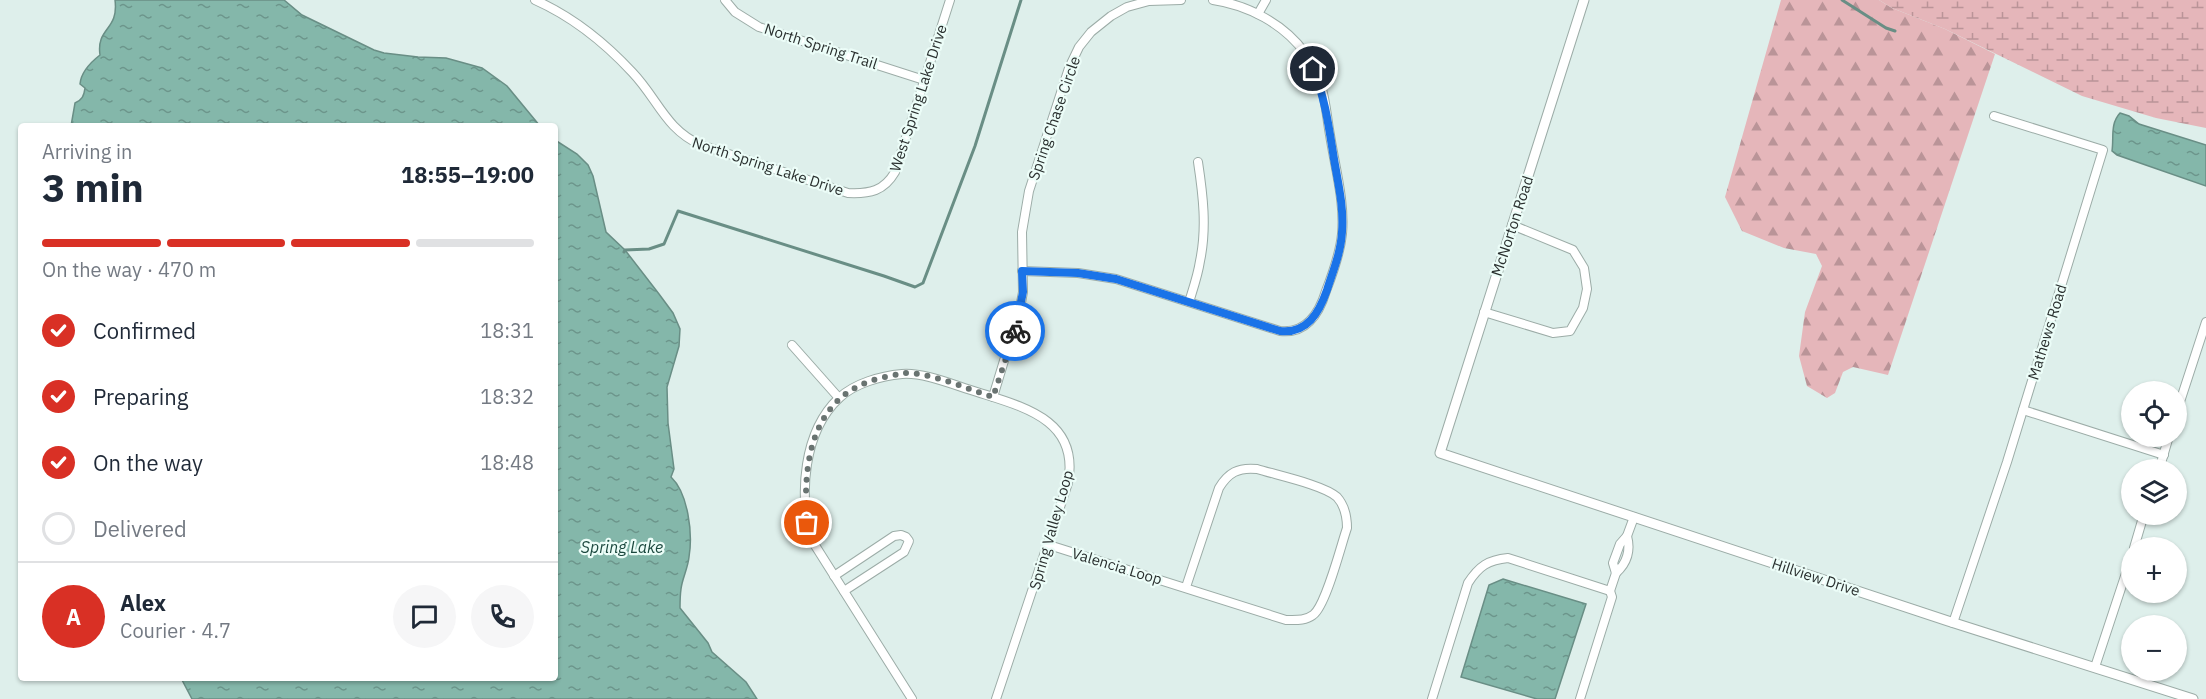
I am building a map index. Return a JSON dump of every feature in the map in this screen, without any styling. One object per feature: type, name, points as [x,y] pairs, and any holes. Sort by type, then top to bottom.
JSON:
[{"type":"street","name":"North Spring Lake Drive","points":[[535,0],[576,24],[604,46],[633,73],[670,124],[685,138],[848,193],[866,194],[878,190]]},
{"type":"street","name":"North Spring Trail","points":[[725,0],[741,16],[759,27],[924,80]]},
{"type":"street","name":"West Spring Lake Drive","points":[[878,190],[889,183],[895,172],[950,0]]},
{"type":"street","name":"Spring Chase Circle","points":[[993,397],[1023,292],[1022,232],[1029,191],[1069,68],[1079,47],[1091,32],[1127,7],[1149,1],[1181,0]]},
{"type":"street","points":[[1022,271],[1078,273],[1116,279],[1280,331],[1289,332],[1302,328],[1313,319],[1321,307],[1340,251],[1342,210],[1322,88],[1304,52],[1284,30],[1258,14],[1232,3],[1213,0]]},
{"type":"street","points":[[1258,14],[1266,0]]},
{"type":"street","name":"McNorton Road","points":[[1440,453],[1584,0]]},
{"type":"street","name":"Mathews Road","points":[[1953,623],[2023,410],[2103,150],[1994,116]]},
{"type":"street","points":[[1189,302],[1201,261],[1204,231],[1198,162]]},
{"type":"street","points":[[1484,312],[1553,333],[1570,331],[1583,308],[1587,289],[1584,268],[1573,250],[1512,225]]},
{"type":"street","points":[[2187,381],[2206,322]]},
{"type":"street","points":[[792,345],[839,398]]},
{"type":"street","name":"Spring Valley Loop","points":[[912,699],[811,539],[805,500],[808,459],[823,418],[839,398],[855,386],[904,373],[927,377],[993,397],[1024,407],[1044,417],[1058,430],[1070,459],[1070,471],[1049,545],[996,699]]},
{"type":"street","points":[[2023,410],[2164,454]]},
{"type":"street","points":[[2162,459],[2166,447]]},
{"type":"street","name":"Hillview Drive","points":[[1440,453],[1953,623],[2193,699]]},
{"type":"street","name":"Valencia Loop","points":[[1049,545],[1286,620],[1302,620],[1315,614],[1323,602],[1347,528],[1347,517],[1343,506],[1337,497],[1326,490],[1257,469],[1246,468],[1235,471],[1226,477],[1219,488],[1186,587]]},
{"type":"street","points":[[1580,699],[1612,597],[1610,591],[1616,573],[1614,563],[1617,552],[1620,543],[1627,536],[1634,517]]},
{"type":"street","points":[[834,576],[894,536],[901,535],[909,541],[904,552],[844,591]]},
{"type":"street","points":[[1616,573],[1624,566],[1630,547],[1627,536]]},
{"type":"street","points":[[1617,552],[1627,556]]},
{"type":"street","points":[[1432,699],[1468,583],[1476,571],[1494,560],[1508,558],[1610,591]]},
{"type":"street","points":[[2095,667],[2121,588]]},
{"type":"green space","points":[[1781,0],[1879,0],[1995,54],[1888,375],[1853,367],[1843,372],[1835,393],[1827,398],[1807,386],[1799,356],[1805,312],[1822,266],[1816,254],[1784,248],[1742,231],[1725,197]]},
{"type":"green space","points":[[1879,0],[2206,0],[2206,128],[2156,118],[2082,96],[1945,29],[1892,8]]},
{"type":"water","points":[[115,0],[284,0],[302,15],[374,50],[418,57],[446,58],[482,68],[507,86],[538,123],[72,123],[75,103],[81,99],[85,91],[80,84],[82,75],[100,55],[101,39],[114,18]]},
{"type":"water","points":[[2120,113],[2129,116],[2139,124],[2206,145],[2206,186],[2117,155],[2112,151],[2114,126]]},
{"type":"water","name":"Spring Lake","points":[[558,142],[577,154],[588,165],[593,176],[606,232],[625,250],[659,294],[673,313],[680,329],[679,346],[667,387],[668,423],[674,469],[671,477],[682,493],[690,525],[690,547],[681,589],[680,608],[708,643],[712,652],[746,682],[757,699],[192,699],[183,681],[558,681]]},
{"type":"water","points":[[1503,579],[1586,604],[1555,699],[1537,699],[1461,677],[1489,585]]},
{"type":"waterway","points":[[624,252],[625,250],[649,249],[664,244],[678,211],[915,287],[923,283],[975,146],[1021,0]]},
{"type":"waterway","points":[[1842,0],[1886,28],[1895,31]]},
{"type":"way so far","points":[[807,523],[805,500],[808,457],[823,418],[839,398],[855,386],[904,373],[927,377],[993,397],[1015,331]]},
{"type":"route","points":[[1015,331],[1023,292],[1022,271],[1078,273],[1116,279],[1280,331],[1289,332],[1302,328],[1313,319],[1321,307],[1340,251],[1342,233],[1342,210],[1322,88],[1313,69]]}]
